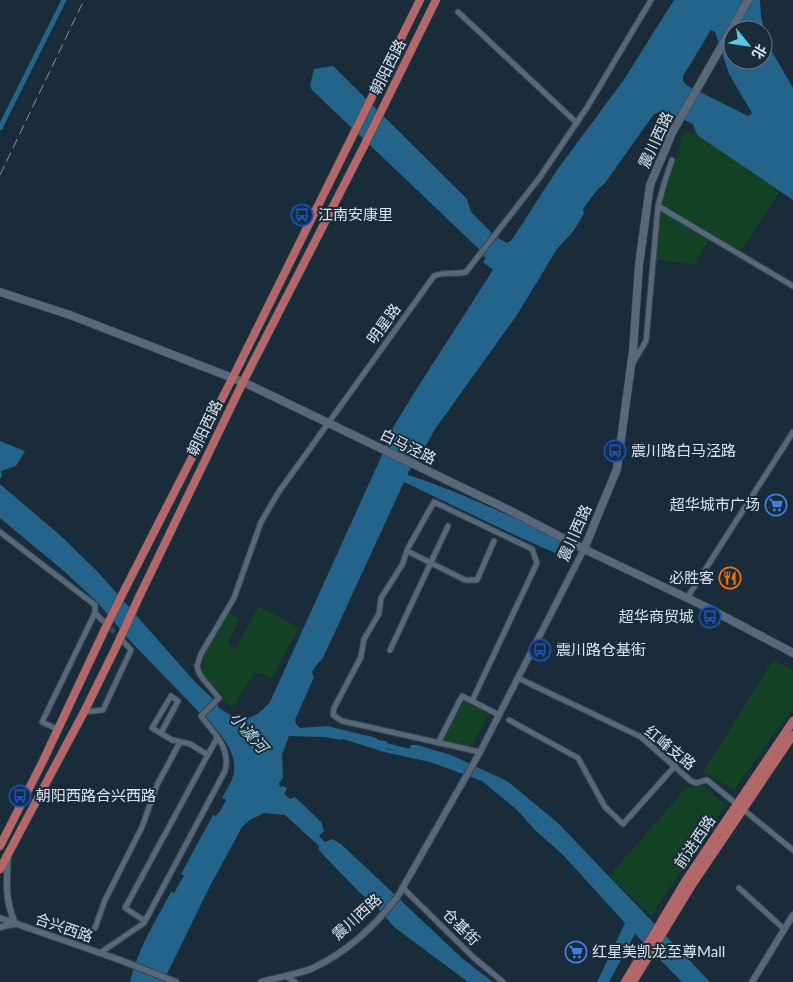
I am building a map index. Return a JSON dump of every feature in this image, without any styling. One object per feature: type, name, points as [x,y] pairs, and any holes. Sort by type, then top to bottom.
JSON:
[{"type":"main road","name":"朝阳西路","points":[[0,846],[59,730],[105,626],[232,378],[420,0]]},
{"type":"main road","name":"朝阳西路","points":[[0,869],[120,642],[139,597],[243,382],[364,146],[436,0]]},
{"type":"main road","name":"震川西路","points":[[584,548],[618,469],[631,365],[639,266],[650,185],[673,131],[748,0]]},
{"type":"main road","name":"白马泾路","points":[[0,292],[70,315],[243,382],[513,512],[793,653]]},
{"type":"main road","name":"前进西路","points":[[624,982],[644,949],[692,884],[793,721]]},
{"type":"main road","name":"前进西路","points":[[740,807],[793,735]]},
{"type":"main road","name":"前进西路","points":[[633,982],[648,957],[663,925]]},
{"type":"street","name":"明星路","points":[[217,738],[201,716],[219,698],[199,673],[197,666],[234,598],[261,522],[279,491],[434,276],[442,273],[460,274],[466,272],[540,177],[576,123],[651,0]]},
{"type":"street","points":[[458,12],[576,123]]},
{"type":"street","points":[[631,365],[646,341],[658,206],[672,160]]},
{"type":"street","points":[[658,206],[793,286]]},
{"type":"street","points":[[687,598],[793,432]]},
{"type":"street","points":[[472,701],[537,563],[532,549],[434,502],[407,551],[402,565],[381,598],[379,614],[364,640],[361,657],[334,708],[333,715],[342,721],[480,752]]},
{"type":"street","points":[[390,650],[448,526]]},
{"type":"street","points":[[0,532],[94,605],[95,613],[105,626]]},
{"type":"street","points":[[407,551],[465,580],[476,580],[494,541]]},
{"type":"street","name":"震川西路","points":[[261,982],[313,968],[343,950],[383,916],[398,896],[474,764],[584,548]]},
{"type":"street","points":[[59,730],[42,722],[95,613]]},
{"type":"street","points":[[84,712],[103,710],[131,650],[120,642]]},
{"type":"street","name":"红峰支路","points":[[518,678],[641,737],[691,781],[696,783],[707,780],[793,850]]},
{"type":"street","points":[[161,733],[178,701],[171,696],[152,728],[172,740],[190,744],[208,755]]},
{"type":"street","points":[[438,743],[462,696],[499,715]]},
{"type":"street","points":[[509,720],[578,758],[604,807],[623,824],[675,766]]},
{"type":"street","points":[[100,953],[144,923],[225,771],[227,756],[224,747],[217,738],[125,908],[145,920]]},
{"type":"street","points":[[94,928],[105,900],[142,827],[157,785],[180,742]]},
{"type":"street","points":[[0,927],[15,924],[10,912],[6,888],[8,853]]},
{"type":"street","name":"仓基街","points":[[403,888],[473,957],[503,982]]},
{"type":"street","points":[[740,888],[784,929]]},
{"type":"street","points":[[752,982],[793,915]]},
{"type":"street","name":"合兴西路","points":[[0,918],[120,960],[176,982]]},
{"type":"street","points":[[285,975],[295,982]]},
{"type":"green space","points":[[684,133],[697,135],[780,191],[741,251],[661,204]]},
{"type":"green space","points":[[660,210],[710,239],[695,264],[655,260]]},
{"type":"green space","points":[[259,606],[299,628],[271,679],[261,673],[254,673],[233,707],[222,701],[223,694],[206,677],[202,670],[202,665],[207,650],[229,613],[240,619],[228,642],[232,647],[236,647]]},
{"type":"green space","points":[[773,660],[793,670],[793,708],[734,790],[703,772]]},
{"type":"green space","points":[[464,701],[489,714],[471,747],[443,741]]},
{"type":"green space","points":[[703,786],[726,805],[651,916],[609,876],[687,787]]},
{"type":"water","name":"小澞河","points":[[674,0],[760,0],[762,20],[723,20],[723,56],[715,32],[711,30],[683,76],[683,81],[688,86],[748,116],[752,113],[728,70],[773,70],[773,53],[793,88],[793,200],[697,135],[693,124],[662,110],[654,114],[605,183],[597,190],[583,209],[584,214],[572,233],[557,249],[517,315],[435,429],[420,457],[408,472],[408,475],[467,497],[562,539],[555,553],[404,482],[323,658],[312,673],[314,677],[295,720],[300,728],[327,726],[387,741],[386,749],[408,753],[411,745],[417,745],[451,755],[507,781],[558,823],[710,982],[682,982],[635,934],[609,982],[597,982],[625,923],[563,855],[536,831],[516,809],[482,781],[430,762],[384,752],[343,739],[289,736],[282,755],[283,778],[279,783],[280,787],[284,786],[287,789],[284,794],[290,799],[295,797],[321,822],[324,831],[319,836],[325,842],[332,839],[341,844],[464,960],[493,982],[468,982],[394,927],[376,906],[359,892],[319,850],[319,846],[285,815],[264,813],[250,820],[242,827],[210,886],[163,982],[130,982],[137,958],[171,892],[174,893],[184,876],[181,874],[213,815],[216,816],[226,800],[222,798],[233,776],[234,767],[231,751],[205,716],[218,704],[218,707],[233,716],[240,718],[251,717],[270,702],[387,444],[386,439],[493,270],[483,262],[486,257],[482,256],[500,233],[498,238],[507,243],[511,241],[557,170],[623,81]]},
{"type":"water","points":[[333,66],[467,199],[471,212],[492,233],[480,250],[312,90],[310,86],[314,69]]},
{"type":"water","points":[[0,441],[25,451],[16,466],[1,471],[2,476],[0,479]]},
{"type":"water","points":[[0,484],[62,537],[98,572],[195,682],[213,699],[200,713],[133,644],[97,602],[65,572],[0,518]]},
{"type":"waterway","points":[[0,128],[64,0]]},
{"type":"waterway","points":[[380,744],[415,753]]},
{"type":"tunnel","points":[[105,624],[121,638]]},
{"type":"railway","points":[[0,175],[84,0]]},
{"type":"place","name":"江南安康里","points":[[302,215]]},
{"type":"place","name":"震川路白马泾路","points":[[615,451]]},
{"type":"place","name":"超华城市广场","points":[[776,505]]},
{"type":"place","name":"必胜客","points":[[730,578]]},
{"type":"place","name":"超华商贸城","points":[[710,617]]},
{"type":"place","name":"震川路仓基街","points":[[540,650]]},
{"type":"place","name":"朝阳西路合兴西路","points":[[20,796]]},
{"type":"place","name":"红星美凯龙至尊Mall","points":[[576,952]]}]
